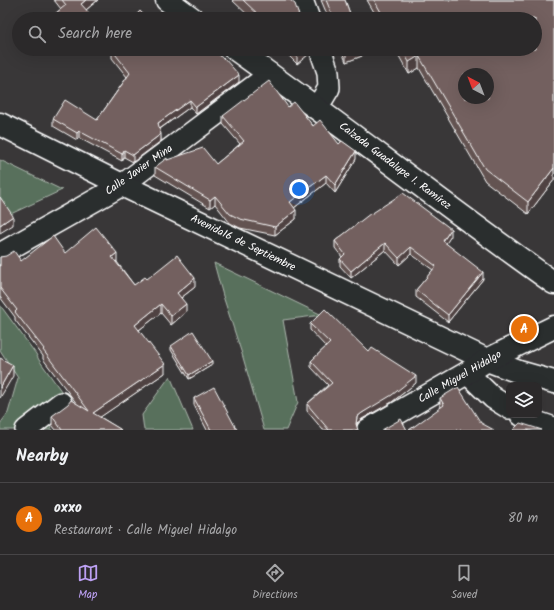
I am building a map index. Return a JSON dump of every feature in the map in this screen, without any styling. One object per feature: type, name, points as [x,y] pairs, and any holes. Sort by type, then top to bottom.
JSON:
[{"type":"main road","points":[[167,0],[183,12]]},
{"type":"main road","name":"Calzada Guadalupe I. Ramírez","points":[[245,56],[554,284]]},
{"type":"main road","name":"Avenida16 de Septiembre","points":[[0,124],[122,185],[487,360]]},
{"type":"main road","name":"Calle Miguel Hidalgo","points":[[368,430],[487,360],[554,327]]},
{"type":"main road","points":[[487,360],[518,372],[554,382]]},
{"type":"street","points":[[302,0],[306,12]]},
{"type":"street","points":[[317,108],[329,88],[328,72],[322,56]]},
{"type":"street","name":"Calle Javier Mina","points":[[0,254],[122,185],[270,74]]},
{"type":"street","points":[[467,373],[493,398],[506,406]]},
{"type":"street","points":[[26,430],[61,403]]},
{"type":"street","points":[[526,418],[554,428]]},
{"type":"green space","points":[[0,160],[62,190],[0,219]]},
{"type":"green space","points":[[214,263],[322,315],[283,320],[298,402],[286,430],[264,430]]},
{"type":"green space","points":[[0,305],[64,395],[46,420],[52,430],[0,430],[0,424],[8,413],[18,378],[0,350]]},
{"type":"green space","points":[[170,376],[193,430],[144,430],[142,415]]},
{"type":"building","points":[[62,0],[86,0],[81,4],[88,12],[57,12],[66,5]]},
{"type":"building","points":[[243,0],[290,0],[295,4],[298,12],[256,12]]},
{"type":"building","points":[[326,0],[345,0],[349,12],[331,12]]},
{"type":"building","points":[[374,0],[554,0],[554,168],[528,202],[485,169],[419,56],[542,56],[542,12],[381,12]]},
{"type":"building","points":[[117,56],[220,56],[223,59],[224,58],[239,75],[196,107],[190,100],[158,123],[161,134],[133,155],[124,150],[122,154],[79,131],[77,133],[53,119],[65,100],[97,120],[130,73]]},
{"type":"building","points":[[406,56],[419,56],[409,62]]},
{"type":"building","points":[[269,81],[288,107],[294,102],[313,126],[320,120],[339,144],[342,141],[356,151],[335,185],[326,175],[290,202],[296,210],[275,227],[240,219],[230,214],[215,196],[210,200],[155,167],[167,158],[167,160],[203,148],[216,164],[244,141],[223,116]]},
{"type":"building","points":[[403,193],[451,229],[443,241],[483,272],[448,315],[416,290],[436,266],[411,247],[399,258],[385,243],[351,271],[340,259],[345,254],[335,241],[371,213]]},
{"type":"building","points":[[0,197],[13,216],[0,225]]},
{"type":"building","points":[[96,227],[117,253],[112,257],[134,285],[145,277],[147,279],[177,255],[195,278],[177,293],[186,304],[171,316],[161,304],[135,325],[165,364],[93,413],[121,430],[62,430],[52,416],[71,400],[89,411],[15,312],[17,310],[0,288],[0,257],[6,256],[14,251],[21,261],[53,236],[65,253]]},
{"type":"building","points":[[325,309],[369,352],[372,348],[416,376],[392,395],[357,417],[356,424],[358,430],[329,430],[307,404],[332,383],[311,361],[330,343],[310,324]]},
{"type":"building","points":[[193,331],[212,361],[189,375],[171,346]]},
{"type":"building","points":[[0,358],[13,365],[0,388]]},
{"type":"building","points":[[214,387],[237,430],[211,430],[194,398]]},
{"type":"building","points":[[458,387],[481,423],[494,430],[409,430],[444,405],[440,398]]},
{"type":"building","points":[[401,419],[407,430],[382,430]]},
{"type":"building","points":[[520,423],[542,430],[513,430]]},
{"type":"place","name":"oxxo","points":[[524,329]]}]
